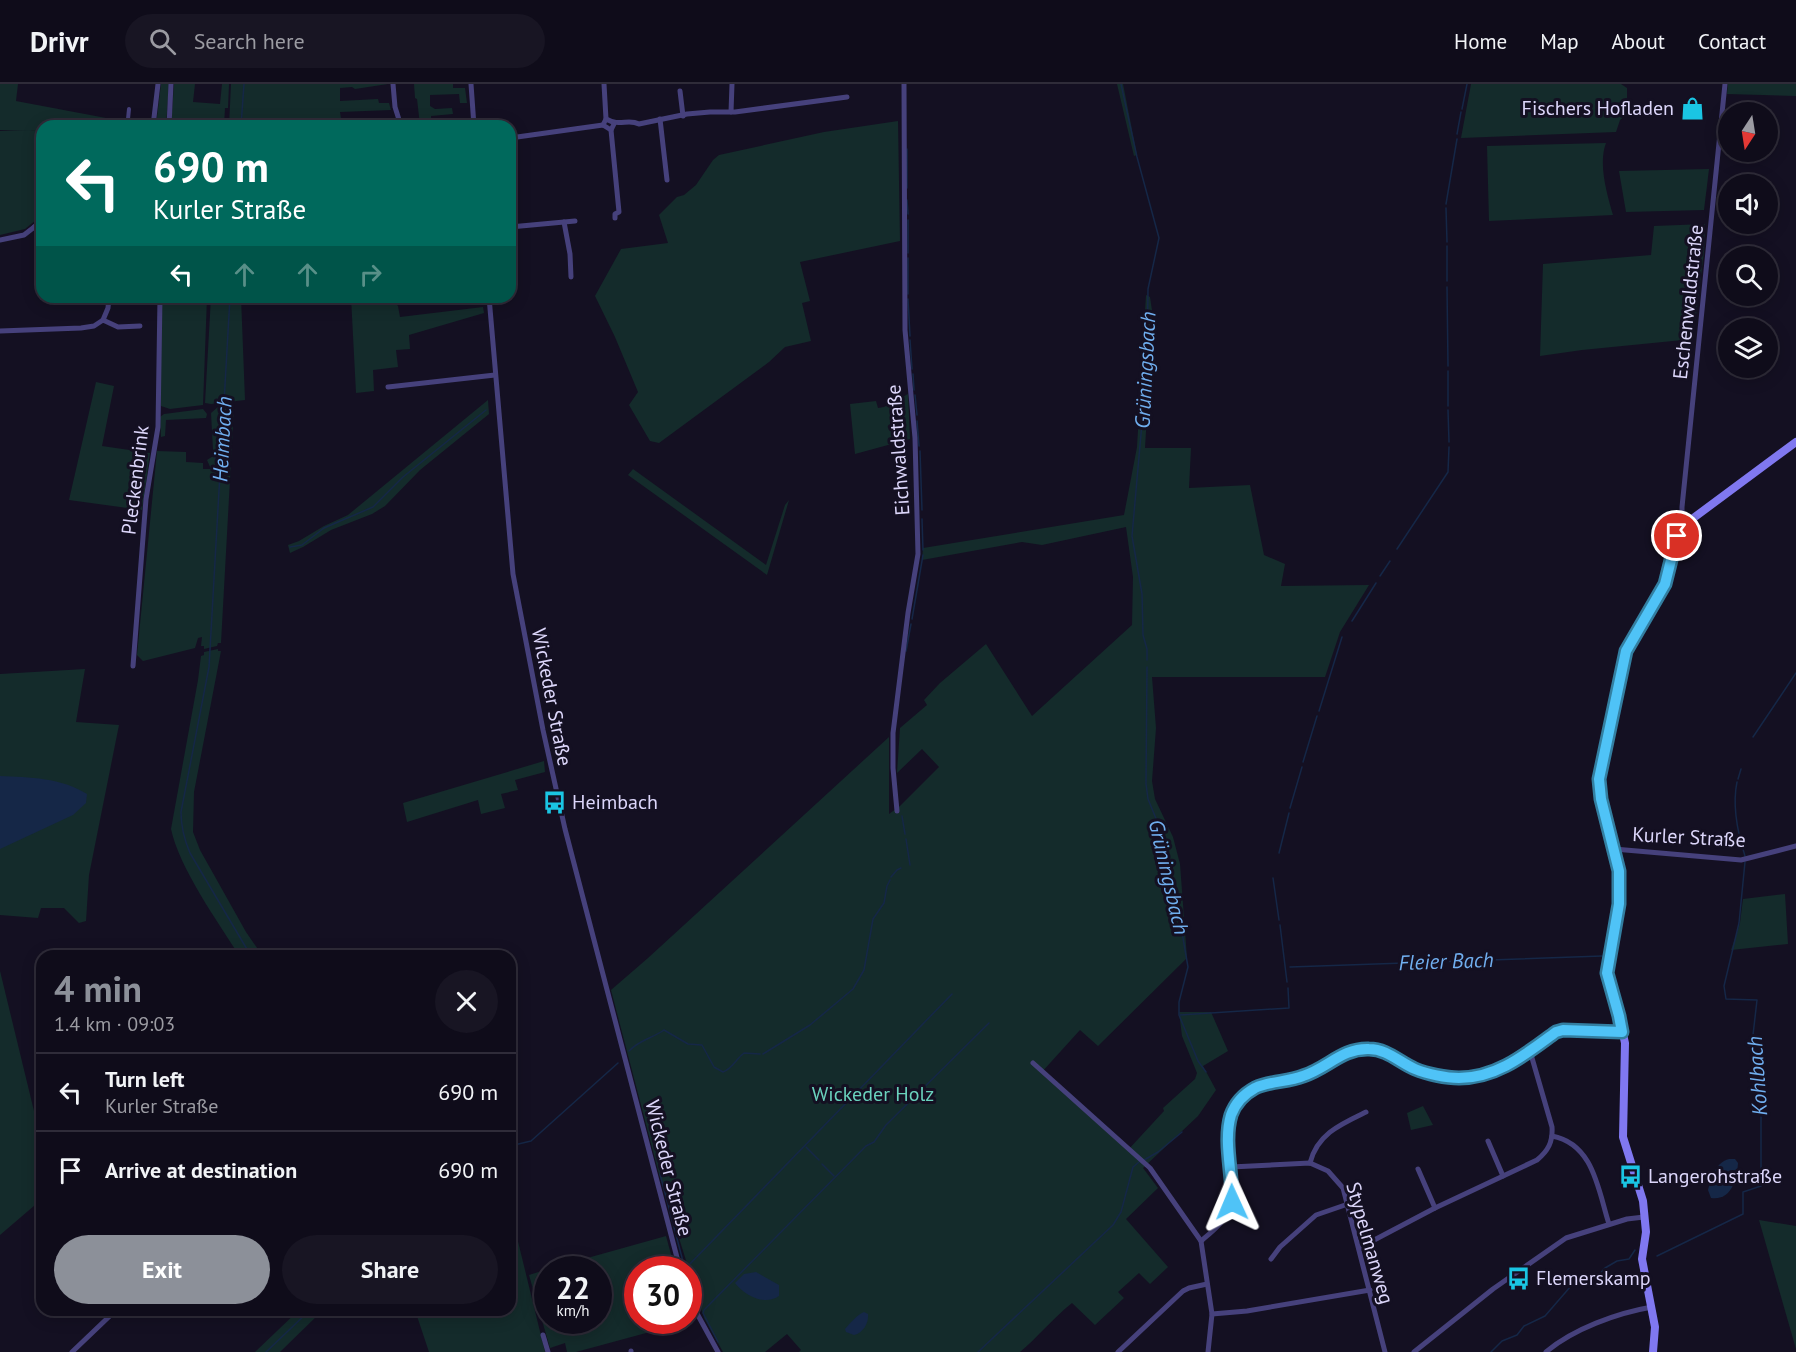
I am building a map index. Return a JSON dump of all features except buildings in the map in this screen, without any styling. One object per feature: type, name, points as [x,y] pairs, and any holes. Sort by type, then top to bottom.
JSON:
[{"type":"main road","points":[[1688,522],[1796,442]]},
{"type":"main road","name":"Kurler Straße","points":[[1653,1352],[1655,1333],[1652,1307],[1643,1269],[1643,1242],[1646,1232],[1642,1195],[1623,1137],[1624,1055],[1621,1049],[1622,1035],[1619,1016],[1607,973],[1619,904],[1619,871],[1601,799],[1599,779],[1630,642],[1665,584],[1677,536],[1688,522]]},
{"type":"street","points":[[154,120],[158,84]]},
{"type":"street","points":[[169,120],[171,84]]},
{"type":"street","points":[[393,84],[395,107],[399,120]]},
{"type":"street","points":[[471,84],[474,120]]},
{"type":"street","points":[[603,126],[606,119],[604,84]]},
{"type":"street","points":[[731,112],[732,84]]},
{"type":"street","name":"Eichwaldstraße","points":[[897,812],[893,733],[918,554],[915,438],[905,330],[904,84]]},
{"type":"street","name":"Eschenwaldstraße","points":[[1688,522],[1682,513],[1725,84]]},
{"type":"street","points":[[680,91],[683,116]]},
{"type":"street","points":[[516,137],[847,97]]},
{"type":"street","points":[[128,119],[129,109]]},
{"type":"street","points":[[606,119],[613,127],[619,212],[615,214],[615,218]]},
{"type":"street","points":[[660,119],[667,180]]},
{"type":"street","points":[[516,226],[575,221]]},
{"type":"street","points":[[564,222],[570,254],[571,278]]},
{"type":"street","points":[[0,240],[24,235],[34,227],[36,229]]},
{"type":"street","points":[[0,331],[94,326],[103,320],[108,303]]},
{"type":"street","name":"Pleckenbrink","points":[[133,666],[146,499],[158,428],[160,303]]},
{"type":"street","name":"Wickeder Straße","points":[[489,303],[513,574],[544,737],[564,829],[677,1256]]},
{"type":"street","points":[[103,320],[118,327],[140,326]]},
{"type":"street","points":[[388,387],[495,375]]},
{"type":"street","name":"Kurler Straße","points":[[1614,849],[1741,860],[1796,846]]},
{"type":"street","points":[[1201,1241],[1225,1219],[1230,1211],[1232,1202],[1229,1127],[1234,1109],[1245,1095],[1265,1085],[1305,1076],[1345,1052],[1371,1049],[1381,1051],[1415,1069],[1459,1078],[1509,1066],[1556,1032],[1563,1030],[1622,1035]]},
{"type":"street","points":[[1359,1248],[1545,1154],[1552,1136],[1543,1094],[1530,1051]]},
{"type":"street","points":[[1033,1063],[1145,1163],[1201,1241],[1212,1314],[1208,1352]]},
{"type":"street","points":[[1231,1167],[1310,1164],[1316,1148],[1329,1131],[1366,1112]]},
{"type":"street","points":[[1552,1136],[1574,1144],[1585,1155],[1609,1224]]},
{"type":"street","points":[[1488,1141],[1503,1176]]},
{"type":"street","name":"Stypelmanweg","points":[[1310,1164],[1322,1167],[1334,1175],[1343,1188],[1385,1352]]},
{"type":"street","points":[[1418,1169],[1435,1208]]},
{"type":"street","points":[[1271,1259],[1280,1247],[1316,1215],[1347,1204]]},
{"type":"street","points":[[1414,1352],[1494,1289],[1558,1243],[1575,1235],[1627,1219],[1644,1221]]},
{"type":"street","points":[[1118,1352],[1183,1291],[1207,1284]]},
{"type":"street","points":[[1212,1314],[1247,1311],[1370,1290]]},
{"type":"street","points":[[1546,1352],[1604,1320],[1652,1307]]},
{"type":"street","points":[[72,1352],[110,1316]]},
{"type":"street","points":[[702,1323],[718,1352]]},
{"type":"street","points":[[543,1335],[548,1352]]},
{"type":"green space","points":[[0,84],[18,84],[16,101],[106,118],[106,120],[36,120],[36,131],[0,130]]},
{"type":"green space","points":[[161,84],[169,84],[166,120],[157,120]]},
{"type":"green space","points":[[174,84],[195,84],[193,102],[220,104],[222,84],[229,84],[228,108],[225,108],[224,120],[171,120]]},
{"type":"green space","points":[[231,84],[388,84],[355,89],[340,88],[340,101],[378,99],[379,103],[389,103],[391,110],[340,112],[341,120],[229,120]]},
{"type":"green space","points":[[414,84],[453,84],[453,88],[465,88],[467,103],[460,103],[459,94],[430,95],[430,106],[435,109],[452,108],[453,114],[431,116],[431,120],[419,120]]},
{"type":"green space","points":[[1117,84],[1123,84],[1137,155],[1134,156]]},
{"type":"green space","points":[[1471,84],[1621,84],[1627,88],[1627,114],[1620,120],[1616,132],[1461,138]]},
{"type":"green space","points":[[1728,84],[1796,84],[1796,96],[1727,94]]},
{"type":"green space","points":[[898,121],[900,241],[800,262],[810,301],[802,303],[811,341],[785,347],[769,362],[659,443],[650,441],[629,405],[638,392],[595,296],[621,249],[668,243],[659,215],[677,197],[684,195],[696,185],[719,155],[824,132]]},
{"type":"green space","points":[[0,131],[36,131],[36,220],[25,229],[0,235]]},
{"type":"green space","points":[[1606,143],[1603,169],[1613,215],[1489,221],[1487,146]]},
{"type":"green space","points":[[1709,169],[1704,210],[1626,212],[1619,171]]},
{"type":"green space","points":[[1705,224],[1704,252],[1693,339],[1540,356],[1543,264],[1651,255],[1654,226]]},
{"type":"green space","name":"Wickeder Holz","points":[[1146,295],[1150,297],[1153,317],[1145,448],[1191,448],[1189,488],[1250,485],[1264,555],[1285,564],[1281,586],[1369,585],[1340,632],[1325,677],[1152,677],[1156,728],[1152,781],[1155,799],[1173,837],[1180,864],[1187,958],[1098,1046],[1080,1030],[1041,1073],[1128,1150],[1164,1111],[1163,1108],[1195,1079],[1197,1073],[1182,1036],[1179,1012],[1211,1012],[1228,1051],[1203,1066],[1216,1090],[1198,1116],[1143,1168],[1158,1188],[1126,1219],[1168,1267],[1150,1284],[1139,1273],[1118,1292],[1124,1298],[1095,1325],[1072,1303],[1020,1352],[799,1352],[801,1350],[787,1334],[765,1352],[723,1352],[702,1312],[702,1256],[685,1256],[659,1174],[611,990],[889,737],[889,814],[900,806],[939,767],[922,749],[897,773],[900,728],[927,705],[924,700],[940,683],[986,644],[1032,716],[1132,625],[1133,577],[1126,527],[1042,545],[1022,542],[922,560],[923,548],[1124,515],[1137,447]]},
{"type":"green space","points":[[161,303],[207,303],[203,405],[170,409],[161,406]]},
{"type":"green space","points":[[211,303],[241,303],[245,400],[205,403]]},
{"type":"green space","points":[[351,303],[395,303],[398,306],[400,317],[483,307],[484,313],[409,335],[410,349],[396,350],[398,367],[373,370],[374,391],[356,393]]},
{"type":"green space","points":[[96,382],[114,386],[102,446],[150,453],[142,510],[69,500]]},
{"type":"green space","points":[[908,394],[910,439],[855,454],[850,404],[876,401],[878,408],[884,407]]},
{"type":"green space","points":[[488,400],[489,414],[420,470],[385,506],[372,514],[331,530],[290,553],[288,545],[348,515]]},
{"type":"green space","points":[[232,405],[234,407],[221,643],[204,649],[204,646],[201,646],[202,637],[198,638],[195,648],[143,661],[137,655],[157,451],[186,452],[186,462],[203,463],[203,469],[211,469],[207,460],[215,455],[211,413],[218,407]]},
{"type":"green space","points":[[203,409],[207,414],[206,418],[166,420],[165,436],[161,437],[160,417],[164,414]]},
{"type":"green space","points":[[633,469],[766,565],[785,505],[789,500],[767,575],[628,475]]},
{"type":"green space","points":[[218,649],[221,651],[194,792],[193,832],[200,850],[259,950],[236,950],[190,877],[175,844],[171,829],[201,656],[204,652]]},
{"type":"green space","points":[[85,669],[76,722],[119,725],[89,875],[86,921],[79,923],[64,908],[41,908],[38,918],[0,915],[0,674]]},
{"type":"green space","points":[[544,761],[545,772],[515,780],[518,790],[501,794],[505,808],[481,814],[478,800],[407,822],[403,803]]},
{"type":"green space","points":[[1785,894],[1788,944],[1731,950],[1740,923],[1743,899]]},
{"type":"green space","points":[[0,971],[36,1119],[36,1204],[0,1235]]},
{"type":"green space","points":[[1423,1106],[1433,1125],[1411,1130],[1407,1113]]},
{"type":"green space","points":[[1759,1220],[1796,1226],[1796,1349]]},
{"type":"green space","points":[[516,1233],[534,1307],[534,1334],[541,1334],[545,1352],[429,1352],[417,1316],[516,1316]]},
{"type":"green space","points":[[666,1236],[671,1256],[624,1256],[624,1334],[642,1334],[576,1352],[567,1352],[565,1343],[550,1348],[546,1334],[612,1334],[612,1256],[594,1256]]},
{"type":"green space","points":[[534,1273],[534,1292],[529,1275]]},
{"type":"green space","points":[[293,1316],[317,1316],[280,1352],[255,1352]]},
{"type":"water","points":[[0,776],[34,778],[67,785],[87,794],[86,803],[73,815],[0,849]]},
{"type":"water","points":[[1729,1159],[1735,1159],[1738,1163],[1735,1181],[1724,1196],[1711,1198],[1708,1190],[1717,1167]]},
{"type":"water","points":[[756,1272],[779,1285],[779,1296],[762,1300],[744,1292],[735,1283],[744,1274]]},
{"type":"water","points":[[864,1312],[868,1314],[868,1317],[863,1330],[854,1335],[846,1332],[845,1329],[849,1324]]},
{"type":"waterway","name":"Heimbach","points":[[241,120],[244,84]]},
{"type":"waterway","name":"Grüningsbach","points":[[1121,84],[1137,157],[1159,238],[1148,289],[1147,366],[1132,536],[1142,594],[1143,635],[1147,660]]},
{"type":"waterway","points":[[1462,109],[1467,84]]},
{"type":"waterway","points":[[1457,134],[1461,112]]},
{"type":"waterway","points":[[1446,204],[1457,139]]},
{"type":"waterway","points":[[907,149],[907,188]]},
{"type":"waterway","points":[[907,200],[908,214]]},
{"type":"waterway","points":[[1446,208],[1447,242]]},
{"type":"waterway","points":[[908,220],[908,253]]},
{"type":"waterway","points":[[1447,246],[1447,281]]},
{"type":"waterway","points":[[908,258],[908,294]]},
{"type":"waterway","points":[[1447,287],[1448,366]]},
{"type":"waterway","points":[[908,299],[910,336]]},
{"type":"waterway","name":"Heimbach","points":[[230,303],[209,667],[181,817],[183,833],[190,853],[247,950]]},
{"type":"waterway","points":[[910,340],[912,369]]},
{"type":"waterway","points":[[1448,371],[1448,406]]},
{"type":"waterway","points":[[913,374],[914,390]]},
{"type":"waterway","points":[[915,395],[917,415]]},
{"type":"waterway","points":[[290,547],[302,545],[324,528],[373,507],[403,477],[486,410]]},
{"type":"waterway","points":[[1448,410],[1449,442]]},
{"type":"waterway","points":[[917,421],[919,446]]},
{"type":"waterway","points":[[1397,549],[1448,472],[1449,447]]},
{"type":"waterway","points":[[920,451],[922,510]]},
{"type":"waterway","name":"Heimbach","points":[[214,456],[220,465]]},
{"type":"waterway","points":[[922,519],[923,550]]},
{"type":"waterway","points":[[912,619],[923,555]]},
{"type":"waterway","points":[[1380,576],[1390,561]]},
{"type":"waterway","points":[[1352,621],[1376,583]]},
{"type":"waterway","points":[[906,651],[911,624]]},
{"type":"waterway","points":[[1319,711],[1342,637]]},
{"type":"waterway","name":"Grüningsbach","points":[[1147,667],[1146,784],[1148,799],[1169,857],[1188,967],[1179,1002],[1179,1015],[1198,1061],[1206,1072]]},
{"type":"waterway","points":[[1753,737],[1796,673]]},
{"type":"waterway","points":[[1303,762],[1317,716]]},
{"type":"waterway","points":[[1290,808],[1302,767]]},
{"type":"waterway","points":[[1738,779],[1741,769]]},
{"type":"waterway","points":[[1737,782],[1736,820],[1745,856]]},
{"type":"waterway","points":[[1279,853],[1289,813]]},
{"type":"waterway","points":[[902,816],[905,834]]},
{"type":"waterway","points":[[906,839],[910,865]]},
{"type":"waterway","name":"Kohlbach","points":[[1657,1256],[1743,1214],[1743,1192],[1761,1186],[1761,1116],[1753,1035],[1757,1000],[1726,999],[1724,986],[1739,923],[1745,862]]},
{"type":"waterway","points":[[891,877],[901,868]]},
{"type":"waterway","points":[[1273,878],[1279,920]]},
{"type":"waterway","points":[[763,1054],[810,1025],[853,989],[864,970],[873,919],[884,903],[890,880]]},
{"type":"waterway","points":[[1280,925],[1287,982]]},
{"type":"waterway","name":"Fleier Bach","points":[[1290,967],[1602,956]]},
{"type":"waterway","points":[[1180,1015],[1289,1008],[1288,988]]},
{"type":"waterway","points":[[698,1256],[952,994]]},
{"type":"waterway","points":[[718,1342],[703,1313],[704,1310],[866,1146],[874,1142],[886,1125],[989,1023]]},
{"type":"waterway","points":[[629,1051],[637,1044],[664,1030],[688,1044],[702,1045],[714,1067],[723,1072],[729,1069],[744,1053],[760,1054]]},
{"type":"waterway","points":[[516,1145],[531,1141],[618,1063]]},
{"type":"waterway","points":[[1144,1160],[1158,1152],[1182,1132]]},
{"type":"waterway","points":[[806,1147],[819,1160]]},
{"type":"waterway","points":[[978,1352],[1113,1225],[1121,1212],[1133,1167],[1139,1162]]},
{"type":"waterway","points":[[822,1164],[834,1176]]},
{"type":"waterway","points":[[660,1174],[682,1256]]},
{"type":"waterway","name":"Kohlbach","points":[[1491,1352],[1502,1341],[1517,1335],[1524,1326],[1545,1316],[1571,1286],[1597,1277],[1605,1268],[1617,1261],[1629,1259],[1635,1250]]},
{"type":"waterway","name":"Heimbach","points":[[266,1352],[304,1316]]},
{"type":"place","name":"Fischers Hofladen","points":[[1692,108]]},
{"type":"place","name":"Heimbach","points":[[554,802]]},
{"type":"place","name":"Langerohstraße","points":[[1630,1176]]},
{"type":"place","name":"Flemerskamp","points":[[1518,1278]]},
{"type":"route","points":[[1232,1202],[1229,1136],[1231,1116],[1239,1102],[1255,1088],[1305,1076],[1345,1052],[1357,1049],[1381,1051],[1415,1069],[1445,1077],[1459,1078],[1487,1074],[1509,1066],[1556,1032],[1563,1030],[1622,1032],[1607,973],[1617,923],[1619,871],[1601,799],[1599,779],[1626,651],[1665,584],[1677,536]]}]
